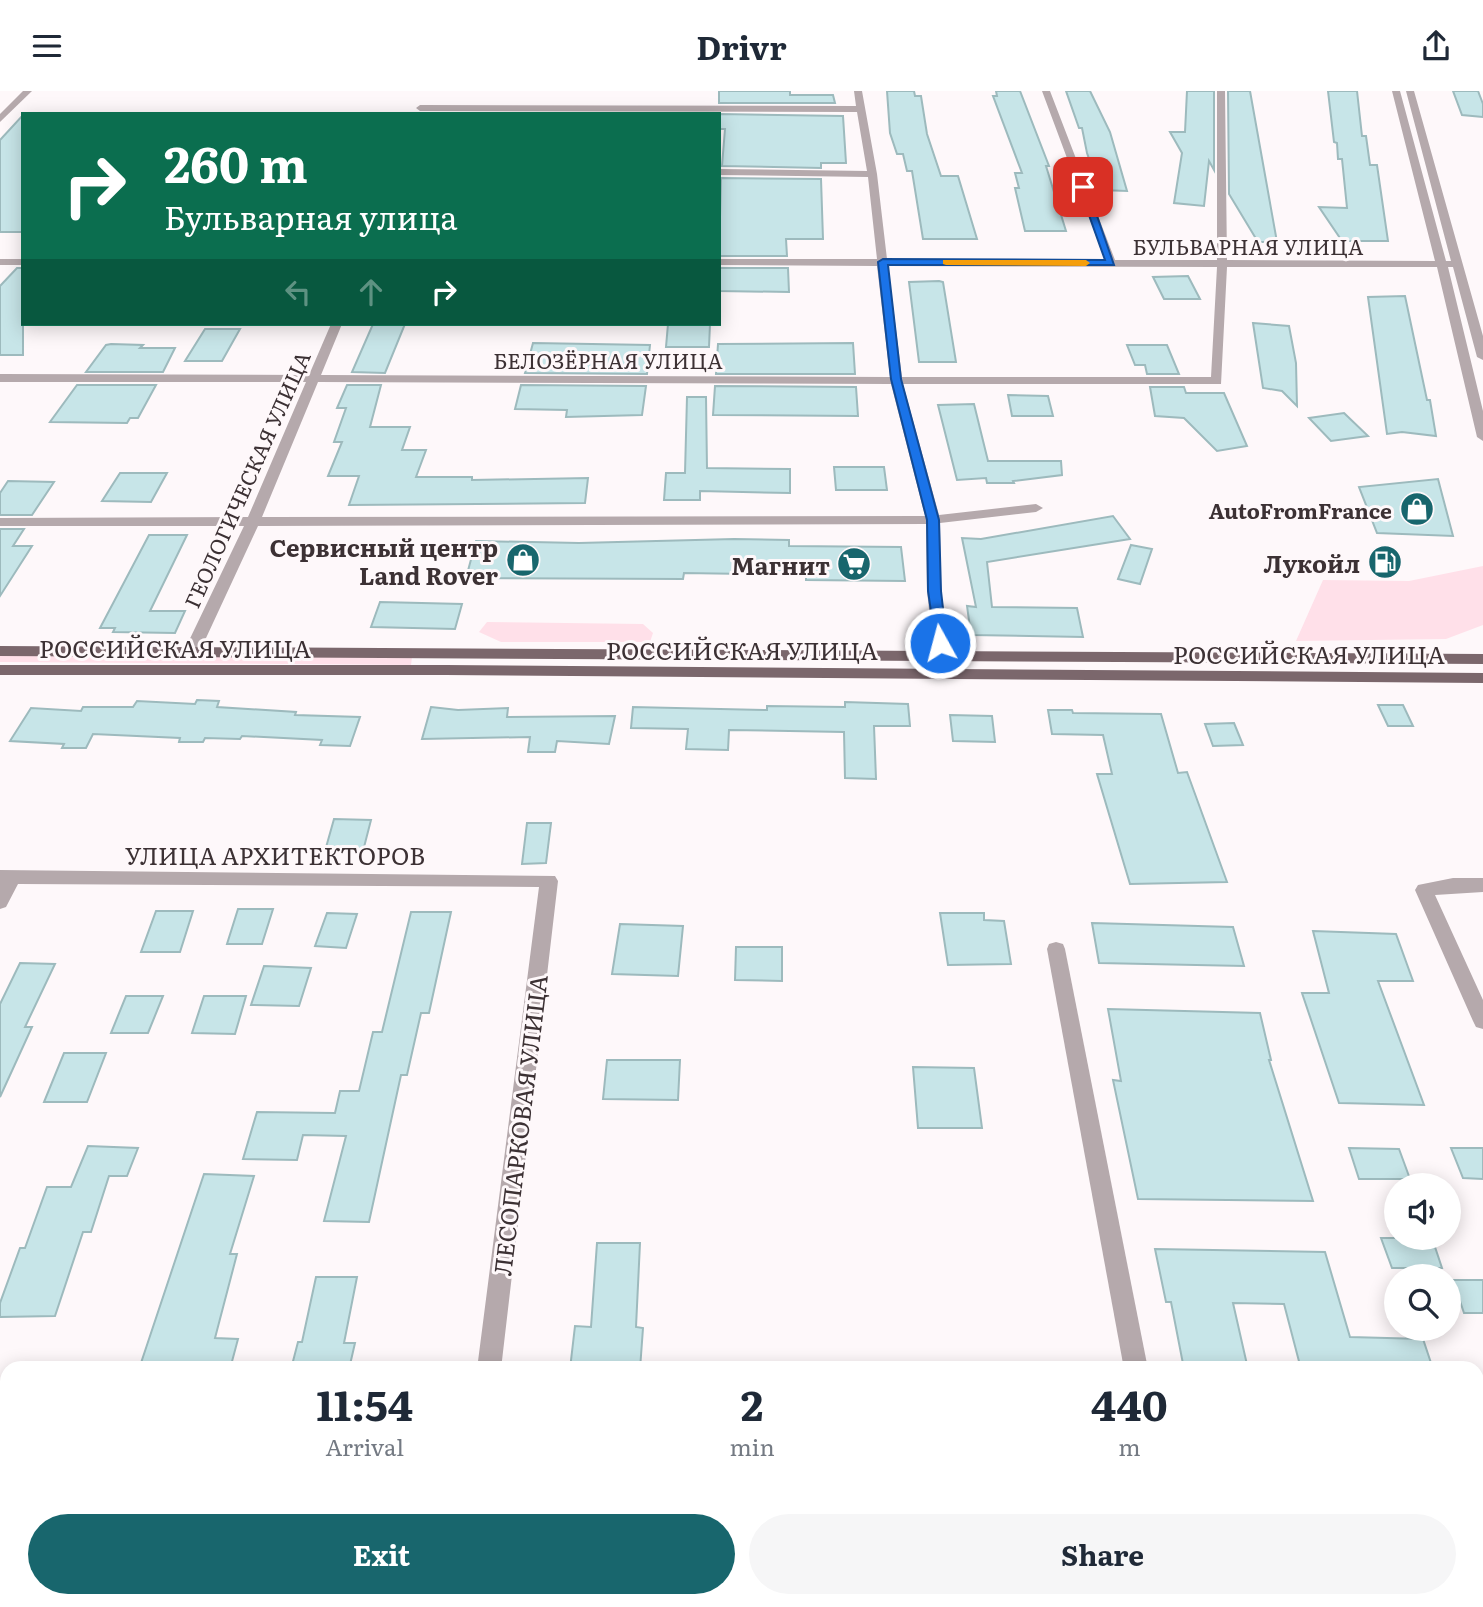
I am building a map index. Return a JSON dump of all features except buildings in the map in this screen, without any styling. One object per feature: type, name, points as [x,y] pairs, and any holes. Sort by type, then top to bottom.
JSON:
[{"type":"main road","name":"РОССИЙСКАЯ УЛИЦА","points":[[0,650],[1483,659]]},
{"type":"main road","points":[[942,655],[945,674]]},
{"type":"main road","name":"РОССИЙСКАЯ УЛИЦА","points":[[0,670],[1483,678]]},
{"type":"street","points":[[0,119],[28,91]]},
{"type":"street","points":[[858,91],[872,174],[896,379],[933,520],[934,591],[942,655]]},
{"type":"street","points":[[1046,91],[1111,263]]},
{"type":"street","points":[[1221,91],[1222,264]]},
{"type":"street","points":[[1396,91],[1483,437]]},
{"type":"street","points":[[1410,91],[1483,357]]},
{"type":"street","points":[[420,107],[861,109]]},
{"type":"street","points":[[721,172],[872,174]]},
{"type":"street","points":[[0,262],[21,262]]},
{"type":"street","name":"БУЛЬВАРНАЯ УЛИЦА","points":[[721,262],[1458,264]]},
{"type":"street","name":"БЕЛОЗЁРНАЯ УЛИЦА","points":[[0,378],[1216,381],[1222,264]]},
{"type":"street","name":"ГЕОЛОГИЧЕСКАЯ УЛИЦА","points":[[192,651],[253,522],[336,326]]},
{"type":"street","points":[[0,522],[933,520],[1036,508]]},
{"type":"street","points":[[0,902],[6,877]]},
{"type":"street","name":"УЛИЦА АРХИТЕКТОРОВ","points":[[6,877],[549,881]]},
{"type":"street","name":"ЛЕСОПАРКОВАЯ УЛИЦА","points":[[490,1361],[549,881]]},
{"type":"street","points":[[1483,885],[1453,885],[1424,890],[1483,1021]]},
{"type":"street","points":[[1056,949],[1134,1361]]},
{"type":"shaded area","points":[[1483,566],[1483,625],[1446,639],[1296,641],[1323,580],[1409,581]]},
{"type":"shaded area","points":[[487,622],[643,624],[653,633],[650,642],[501,642],[479,632]]},
{"type":"shaded area","points":[[0,656],[412,657],[411,665],[0,662]]},
{"type":"slow traffic","points":[[946,262],[1086,263]]},
{"type":"place","name":"AutoFromFrance","points":[[1417,509]]},
{"type":"place","name":"Сервисный центр Land Rover","points":[[523,560]]},
{"type":"place","name":"Лукойл","points":[[1385,562]]},
{"type":"place","name":"Магнит","points":[[854,564]]},
{"type":"route","points":[[940,643],[934,591],[933,520],[896,379],[883,262],[1111,263],[1083,187]]}]
